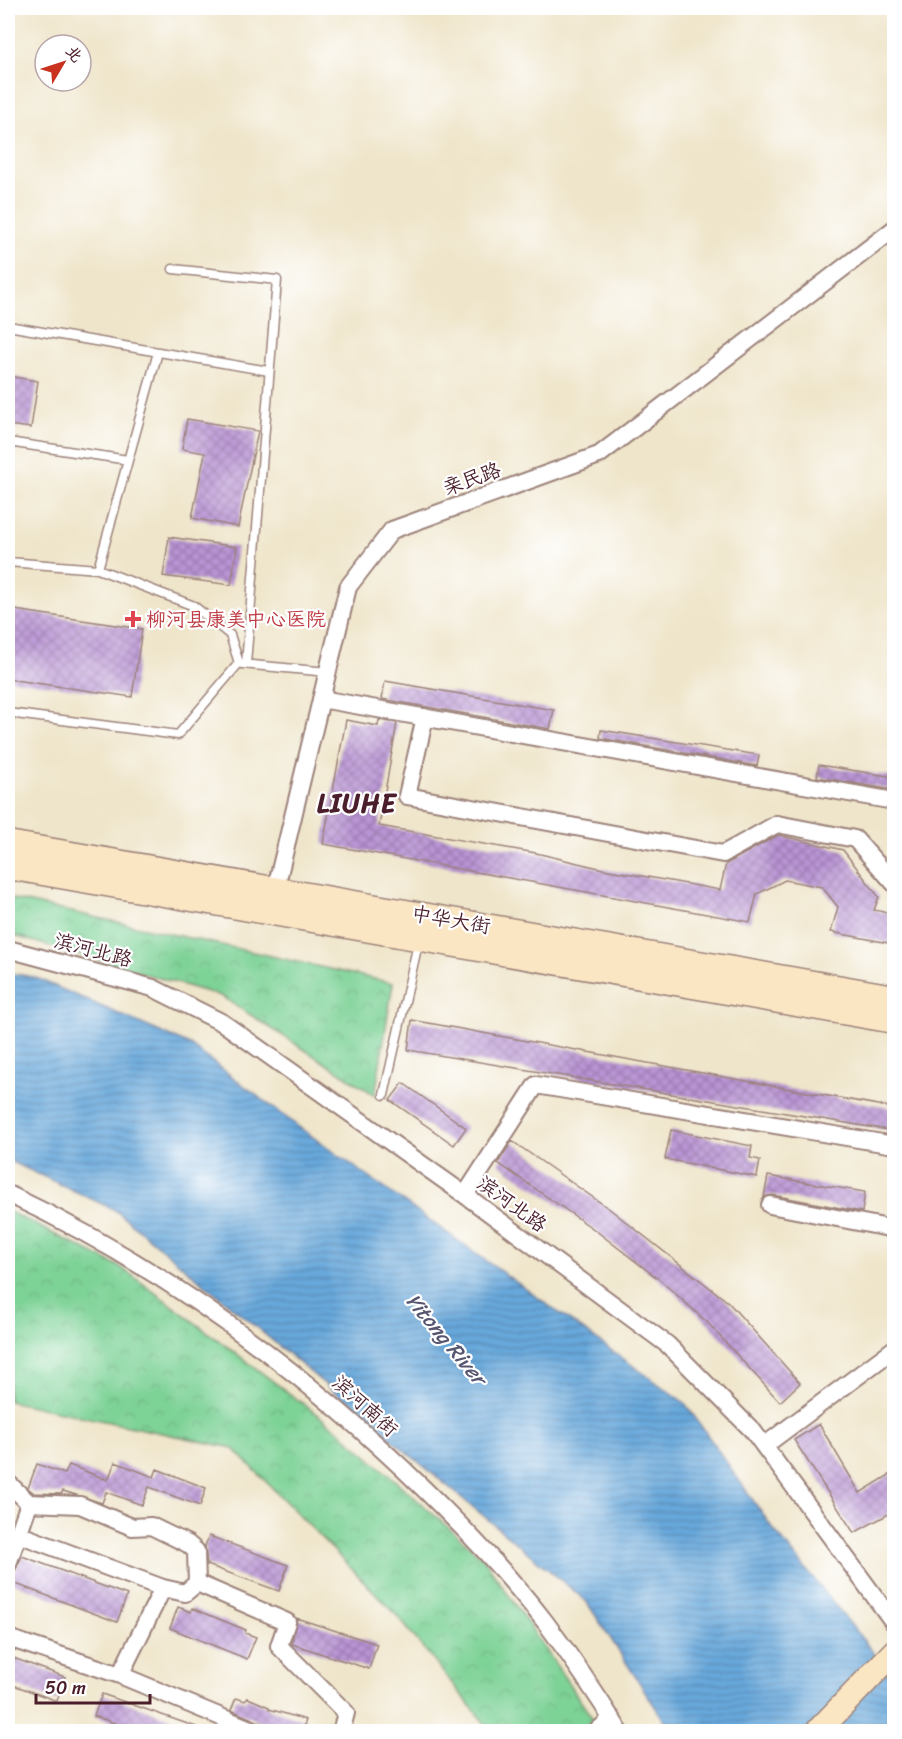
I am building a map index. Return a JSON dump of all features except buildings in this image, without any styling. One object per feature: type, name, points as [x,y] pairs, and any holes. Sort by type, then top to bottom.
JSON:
[{"type":"main road","name":"中华大街","points":[[8,843],[272,901],[419,939],[894,1021]]},
{"type":"main road","name":"中华大街","points":[[8,867],[272,901],[894,998]]},
{"type":"main road","points":[[836,1731],[885,1673],[894,1652]]},
{"type":"main road","points":[[817,1731],[885,1673]]},
{"type":"street","name":"亲民路","points":[[272,901],[348,587],[393,530],[599,455],[894,229]]},
{"type":"street","points":[[321,699],[894,801]]},
{"type":"street","points":[[425,717],[406,796],[723,855],[777,824],[855,838],[894,883]]},
{"type":"street","name":"滨河北路","points":[[8,949],[153,988],[224,1023],[465,1195],[668,1345],[753,1431],[894,1623]]},
{"type":"street","points":[[465,1195],[536,1085],[894,1145]]},
{"type":"street","name":"滨河南街","points":[[8,1194],[120,1254],[185,1295],[297,1374],[360,1427],[471,1535],[545,1623],[616,1725]]},
{"type":"street","points":[[770,1205],[894,1229]]},
{"type":"street","points":[[764,1446],[894,1349]]},
{"type":"street","points":[[8,1483],[29,1503],[80,1505],[132,1527],[151,1526],[188,1544],[196,1551],[197,1583]]},
{"type":"street","points":[[8,1564],[29,1503]]},
{"type":"street","points":[[18,1534],[163,1588],[185,1593],[197,1583]]},
{"type":"street","points":[[197,1583],[287,1622],[279,1646],[346,1713],[341,1731]]},
{"type":"street","points":[[120,1675],[163,1588]]},
{"type":"street","points":[[8,1638],[120,1675],[257,1731]]},
{"type":"street","points":[[596,1731],[616,1725]]},
{"type":"lane","points":[[8,713],[178,735],[242,664],[277,280],[173,269]]},
{"type":"lane","points":[[8,326],[269,371]]},
{"type":"lane","points":[[98,569],[158,352]]},
{"type":"lane","points":[[8,442],[128,460]]},
{"type":"lane","points":[[8,562],[98,569],[194,606],[230,635],[242,664]]},
{"type":"lane","points":[[242,664],[328,672]]},
{"type":"lane","points":[[384,1095],[419,939]]},
{"type":"green space","points":[[8,898],[393,983],[375,1095],[221,996],[8,934]]},
{"type":"green space","points":[[8,1211],[122,1268],[338,1430],[484,1559],[601,1731],[491,1731],[394,1612],[233,1448],[8,1401]]},
{"type":"water","name":"Yitong River","points":[[8,973],[34,977],[190,1045],[299,1127],[685,1403],[771,1526],[894,1678],[894,1731],[671,1731],[586,1601],[115,1210],[8,1160]]},
{"type":"place","name":"柳河县康美中心医院","points":[[133,619]]},
{"type":"district","name":"LIUHE","points":[[357,803]]}]
